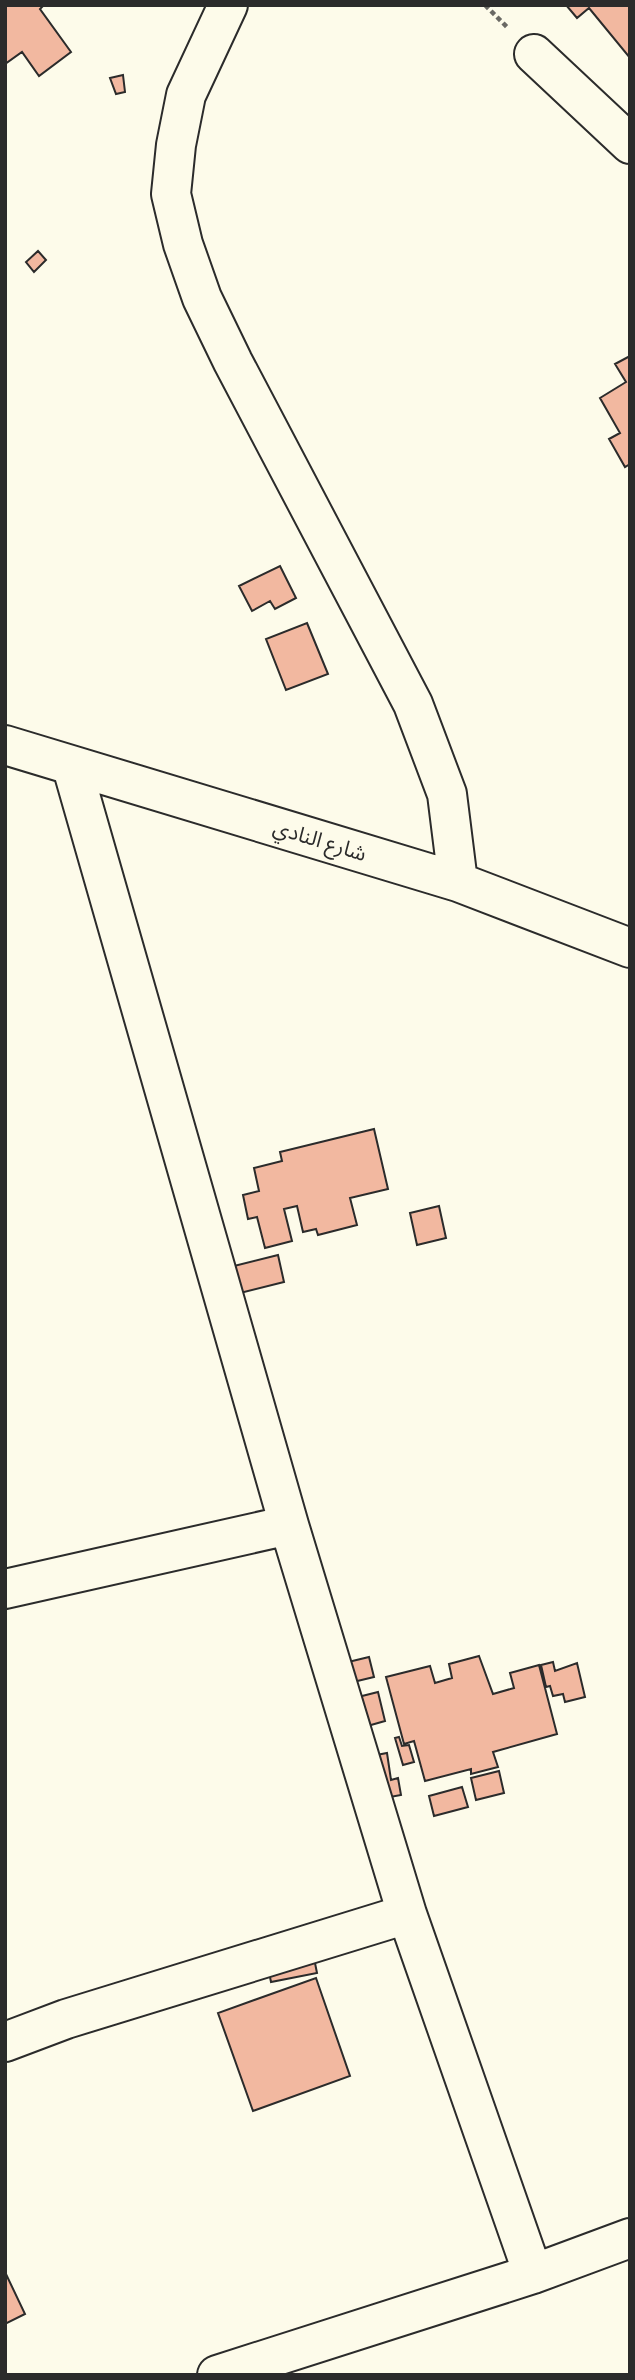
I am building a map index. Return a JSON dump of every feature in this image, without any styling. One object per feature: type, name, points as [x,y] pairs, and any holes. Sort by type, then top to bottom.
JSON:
[{"type":"street","points":[[228,5],[186,94],[176,145],[172,194],[183,244],[202,298],[233,362],[413,704],[447,794],[457,883]]},
{"type":"street","points":[[534,54],[630,144]]},
{"type":"street","name":"شارع النادي","points":[[5,745],[457,883],[630,948]]},
{"type":"street","points":[[72,767],[289,1525],[407,1914],[533,2274]]},
{"type":"street","points":[[5,1588],[289,1525]]},
{"type":"street","points":[[5,2042],[66,2019],[407,1914]]},
{"type":"street","points":[[217,2375],[533,2274],[630,2238]]},
{"type":"building","points":[[5,5],[44,5],[40,9],[71,52],[39,76],[22,52],[5,64]]},
{"type":"building","points":[[566,5],[630,5],[630,58],[589,8],[577,18]]},
{"type":"building","points":[[123,75],[125,92],[116,94],[110,78]]},
{"type":"building","points":[[38,251],[46,260],[34,272],[26,262]]},
{"type":"building","points":[[630,356],[630,464],[625,467],[609,439],[620,433],[600,398],[626,382],[615,364]]},
{"type":"building","points":[[280,566],[296,598],[275,609],[270,601],[252,611],[239,586]]},
{"type":"building","points":[[307,623],[328,674],[286,690],[266,639]]},
{"type":"building","points":[[374,1129],[388,1189],[350,1198],[357,1225],[318,1235],[316,1229],[303,1232],[297,1206],[284,1209],[292,1241],[265,1248],[257,1217],[248,1219],[243,1195],[259,1191],[254,1168],[282,1161],[280,1152]]},
{"type":"building","points":[[439,1206],[446,1238],[417,1245],[410,1213]]},
{"type":"building","points":[[278,1255],[284,1282],[232,1295],[226,1268]]},
{"type":"building","points":[[479,1656],[493,1694],[514,1688],[510,1673],[539,1665],[557,1734],[493,1752],[498,1767],[471,1774],[471,1769],[425,1781],[414,1741],[404,1744],[386,1677],[430,1666],[435,1683],[452,1678],[449,1664]]},
{"type":"building","points":[[369,1657],[374,1677],[349,1683],[344,1663]]},
{"type":"building","points":[[553,1662],[555,1671],[577,1663],[585,1697],[565,1702],[563,1694],[553,1696],[550,1686],[546,1687],[541,1665]]},
{"type":"building","points":[[378,1692],[385,1721],[357,1729],[350,1699]]},
{"type":"building","points":[[399,1737],[402,1746],[409,1745],[414,1762],[403,1765],[395,1738]]},
{"type":"building","points":[[387,1753],[391,1780],[398,1778],[401,1795],[379,1799],[371,1756]]},
{"type":"building","points":[[499,1771],[504,1793],[476,1800],[471,1778]]},
{"type":"building","points":[[462,1787],[468,1807],[434,1816],[429,1796]]},
{"type":"building","points":[[313,1953],[317,1973],[271,1982],[267,1962]]},
{"type":"building","points":[[316,1978],[350,2076],[253,2111],[218,2013]]},
{"type":"building","points":[[5,2272],[25,2314],[5,2324]]}]
